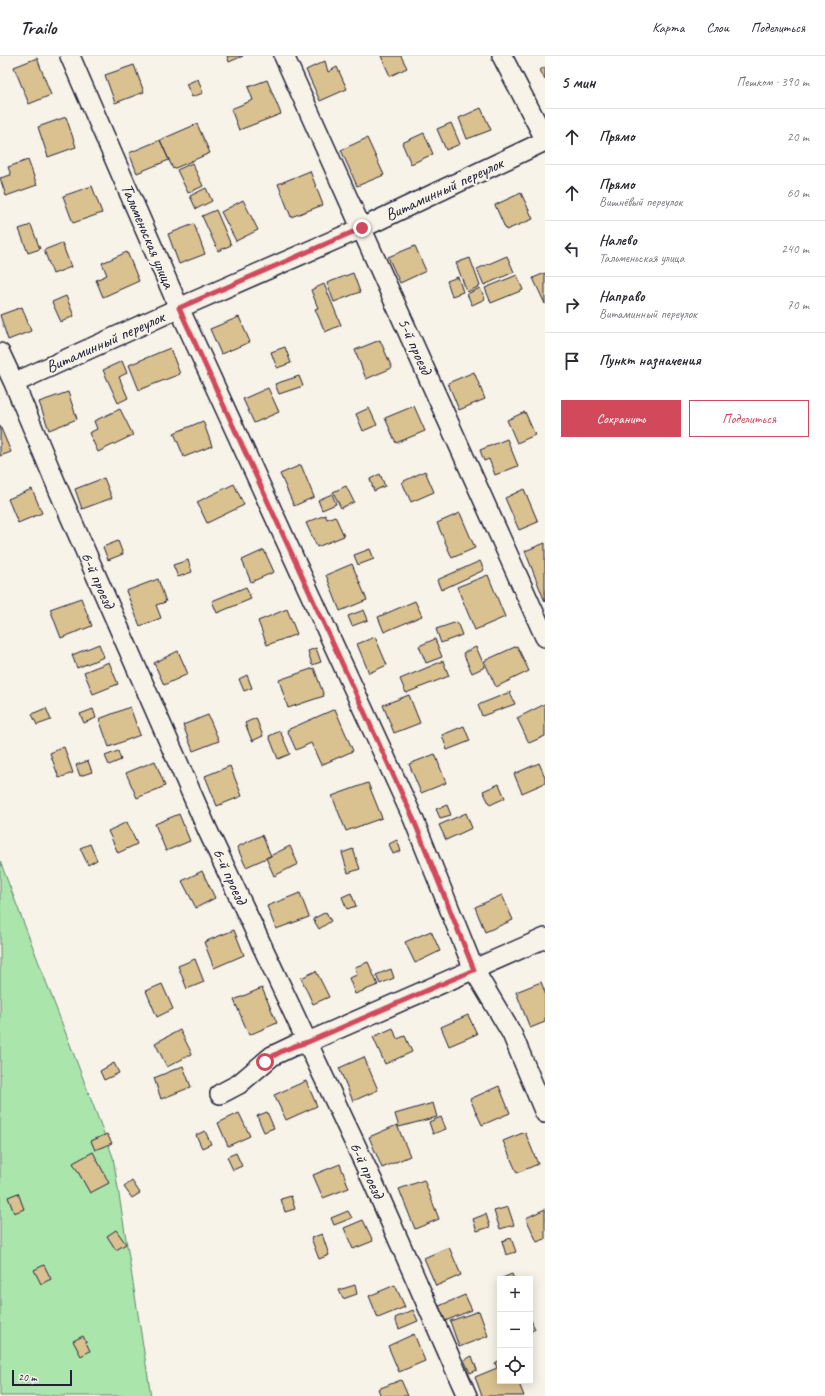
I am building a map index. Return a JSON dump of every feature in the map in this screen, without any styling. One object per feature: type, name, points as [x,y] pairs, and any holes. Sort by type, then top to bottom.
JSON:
[{"type":"street","name":"Тальменьская улица","points":[[70,56],[179,308],[413,818],[474,970],[512,1034],[545,1113]]},
{"type":"street","name":"5-й проезд","points":[[284,56],[545,637]]},
{"type":"street","points":[[502,56],[545,140]]},
{"type":"street","name":"Витаминный переулок","points":[[14,383],[179,308],[362,228],[545,140]]},
{"type":"street","name":"6-й проезд","points":[[0,352],[62,498],[208,831],[373,1182],[467,1396]]},
{"type":"street","points":[[220,1094],[239,1084],[272,1056],[289,1047],[308,1042],[545,938]]},
{"type":"green space","points":[[0,861],[113,1157],[151,1396],[0,1396]]},
{"type":"building","points":[[227,56],[243,56],[229,62]]},
{"type":"building","points":[[381,56],[401,56],[407,68],[390,76]]},
{"type":"building","points":[[37,58],[51,95],[29,104],[14,67]]},
{"type":"building","points":[[325,61],[328,72],[337,67],[347,89],[320,101],[306,70]]},
{"type":"building","points":[[134,65],[144,92],[115,103],[105,75]]},
{"type":"building","points":[[545,67],[545,80],[540,70]]},
{"type":"building","points":[[198,79],[203,93],[192,97],[186,84]]},
{"type":"building","points":[[267,80],[281,114],[239,130],[231,109],[253,100],[248,87]]},
{"type":"building","points":[[481,108],[491,130],[467,139],[459,118]]},
{"type":"building","points":[[66,117],[76,147],[48,157],[38,127]]},
{"type":"building","points":[[451,123],[460,144],[446,150],[437,129]]},
{"type":"building","points":[[197,124],[210,153],[173,169],[160,140]]},
{"type":"building","points":[[424,133],[433,154],[411,164],[402,143]]},
{"type":"building","points":[[367,138],[384,175],[357,186],[341,150]]},
{"type":"building","points":[[160,140],[169,160],[137,173],[129,153]]},
{"type":"building","points":[[28,160],[37,185],[6,196],[0,178],[11,175],[8,167]]},
{"type":"building","points":[[192,163],[203,186],[188,193],[177,170]]},
{"type":"building","points":[[310,171],[323,205],[291,217],[278,184]]},
{"type":"building","points":[[92,186],[102,213],[73,223],[63,196]]},
{"type":"building","points":[[206,188],[212,201],[196,209],[190,196]]},
{"type":"building","points":[[521,193],[533,219],[506,230],[495,205]]},
{"type":"building","points":[[243,200],[258,230],[236,241],[221,212]]},
{"type":"building","points":[[216,210],[231,245],[218,251],[202,216]]},
{"type":"building","points":[[194,224],[205,254],[179,264],[168,234]]},
{"type":"building","points":[[31,225],[40,249],[28,253],[19,229]]},
{"type":"building","points":[[62,243],[71,267],[53,274],[44,250]]},
{"type":"building","points":[[415,246],[426,271],[400,283],[388,257]]},
{"type":"building","points":[[127,252],[139,281],[103,297],[96,280],[107,275],[102,263]]},
{"type":"building","points":[[507,256],[514,272],[484,285],[477,269]]},
{"type":"building","points":[[470,258],[480,286],[467,292],[456,263]]},
{"type":"building","points":[[353,273],[360,292],[334,302],[327,283]]},
{"type":"building","points":[[545,273],[545,304],[533,278]]},
{"type":"building","points":[[517,275],[523,290],[491,303],[485,288]]},
{"type":"building","points":[[458,277],[463,292],[452,296],[447,281]]},
{"type":"building","points":[[324,284],[341,325],[325,332],[315,309],[318,308],[311,290]]},
{"type":"building","points":[[480,288],[485,299],[472,305],[467,294]]},
{"type":"building","points":[[66,296],[74,316],[61,322],[52,302]]},
{"type":"building","points":[[22,307],[31,331],[8,340],[0,315]]},
{"type":"building","points":[[239,317],[250,342],[221,354],[210,329]]},
{"type":"building","points":[[380,340],[392,368],[366,379],[355,350]]},
{"type":"building","points":[[285,347],[291,363],[277,368],[271,352]]},
{"type":"building","points":[[170,348],[180,374],[139,390],[129,365]]},
{"type":"building","points":[[122,361],[127,373],[119,377],[128,398],[118,403],[103,370]]},
{"type":"building","points":[[474,372],[485,399],[459,410],[448,383]]},
{"type":"building","points":[[299,376],[303,386],[279,394],[275,384]]},
{"type":"building","points":[[268,388],[279,412],[254,423],[243,399]]},
{"type":"building","points":[[68,392],[77,419],[49,430],[39,402]]},
{"type":"building","points":[[414,406],[425,431],[396,443],[385,418]]},
{"type":"building","points":[[369,408],[377,425],[363,431],[356,414]]},
{"type":"building","points":[[120,409],[133,435],[98,452],[89,433],[97,429],[94,421]]},
{"type":"building","points":[[525,412],[535,435],[517,443],[507,420]]},
{"type":"building","points":[[203,421],[212,446],[184,457],[174,433]]},
{"type":"building","points":[[0,426],[11,452],[0,456]]},
{"type":"building","points":[[507,439],[518,466],[495,475],[489,459],[484,461],[480,450]]},
{"type":"building","points":[[301,465],[314,497],[294,506],[280,474]]},
{"type":"building","points":[[425,471],[434,492],[411,502],[402,482]]},
{"type":"building","points":[[380,474],[385,486],[374,491],[370,479]]},
{"type":"building","points":[[104,478],[112,498],[82,509],[75,489]]},
{"type":"building","points":[[234,484],[244,505],[207,523],[197,502]]},
{"type":"building","points":[[346,486],[354,502],[341,508],[333,492]]},
{"type":"building","points":[[32,489],[42,513],[18,523],[8,499]]},
{"type":"building","points":[[524,489],[538,522],[519,530],[505,498]]},
{"type":"building","points":[[332,494],[336,504],[322,510],[318,500]]},
{"type":"building","points":[[460,513],[475,548],[452,558],[437,523]]},
{"type":"building","points":[[325,515],[327,519],[335,516],[344,536],[317,547],[306,523]]},
{"type":"building","points":[[118,541],[123,554],[108,560],[103,547]]},
{"type":"building","points":[[545,543],[545,602],[525,551]]},
{"type":"building","points":[[370,549],[374,559],[358,565],[354,555]]},
{"type":"building","points":[[264,550],[274,572],[251,582],[242,560]]},
{"type":"building","points":[[188,560],[192,572],[178,577],[173,565]]},
{"type":"building","points":[[480,561],[484,570],[441,590],[437,580]]},
{"type":"building","points":[[352,564],[367,600],[340,611],[326,575]]},
{"type":"building","points":[[488,575],[505,617],[475,630],[457,587]]},
{"type":"building","points":[[158,579],[166,602],[156,605],[161,618],[140,626],[126,591]]},
{"type":"building","points":[[246,587],[251,599],[217,613],[212,601]]},
{"type":"building","points":[[81,598],[92,626],[61,638],[50,609]]},
{"type":"building","points":[[415,601],[422,616],[384,632],[378,617]]},
{"type":"building","points":[[287,609],[297,634],[267,645],[258,621]]},
{"type":"building","points":[[364,610],[368,620],[352,626],[348,616]]},
{"type":"building","points":[[457,622],[462,635],[441,643],[436,629]]},
{"type":"building","points":[[375,637],[387,665],[369,673],[357,644]]},
{"type":"building","points":[[435,639],[442,657],[426,663],[419,646]]},
{"type":"building","points":[[99,644],[104,657],[77,668],[72,655]]},
{"type":"building","points":[[517,646],[529,671],[496,687],[484,661]]},
{"type":"building","points":[[476,647],[485,667],[472,673],[463,653]]},
{"type":"building","points":[[316,648],[321,662],[312,665],[308,651]]},
{"type":"building","points":[[178,651],[188,674],[164,685],[154,663]]},
{"type":"building","points":[[443,661],[449,676],[406,693],[400,679]]},
{"type":"building","points":[[109,662],[118,684],[93,694],[84,672]]},
{"type":"building","points":[[314,668],[324,696],[288,708],[279,680]]},
{"type":"building","points":[[247,675],[252,688],[244,691],[239,679]]},
{"type":"building","points":[[510,692],[515,704],[482,716],[478,705]]},
{"type":"building","points":[[409,695],[420,723],[394,733],[383,705]]},
{"type":"building","points":[[545,704],[545,736],[529,743],[517,718]]},
{"type":"building","points":[[130,707],[140,735],[109,747],[99,719]]},
{"type":"building","points":[[46,708],[51,720],[37,725],[32,714]]},
{"type":"building","points":[[93,709],[96,718],[84,723],[80,714]]},
{"type":"building","points":[[335,709],[353,751],[321,765],[311,743],[296,750],[287,730]]},
{"type":"building","points":[[208,715],[219,741],[193,751],[183,725]]},
{"type":"building","points":[[256,718],[263,736],[252,741],[245,723]]},
{"type":"building","points":[[464,726],[470,741],[447,750],[442,735]]},
{"type":"building","points":[[280,731],[290,754],[278,759],[269,736]]},
{"type":"building","points":[[64,747],[73,773],[59,778],[50,753]]},
{"type":"building","points":[[118,751],[121,760],[109,765],[105,756]]},
{"type":"building","points":[[435,754],[446,783],[421,793],[409,764]]},
{"type":"building","points":[[88,761],[92,772],[80,776],[76,765]]},
{"type":"building","points":[[155,761],[165,786],[137,798],[126,773]]},
{"type":"building","points":[[539,763],[545,777],[545,783],[522,793],[514,774]]},
{"type":"building","points":[[230,766],[242,796],[217,806],[205,776]]},
{"type":"building","points":[[368,783],[382,818],[346,831],[332,796]]},
{"type":"building","points":[[499,784],[505,798],[490,805],[483,791]]},
{"type":"building","points":[[447,805],[451,815],[440,818],[436,809]]},
{"type":"building","points":[[466,813],[472,828],[446,840],[439,825]]},
{"type":"building","points":[[179,814],[190,841],[166,851],[155,824]]},
{"type":"building","points":[[127,822],[137,844],[118,853],[108,831]]},
{"type":"building","points":[[262,835],[271,856],[246,867],[237,847]]},
{"type":"building","points":[[397,840],[401,851],[393,854],[389,844]]},
{"type":"building","points":[[90,844],[97,860],[88,865],[80,848]]},
{"type":"building","points":[[290,846],[298,864],[274,876],[266,858]]},
{"type":"building","points":[[353,849],[360,869],[348,873],[342,853]]},
{"type":"building","points":[[202,871],[215,898],[196,908],[182,881]]},
{"type":"building","points":[[300,893],[309,917],[276,929],[267,906]]},
{"type":"building","points":[[351,893],[356,906],[347,909],[342,897]]},
{"type":"building","points":[[502,895],[513,920],[485,932],[475,907]]},
{"type":"building","points":[[326,912],[331,921],[319,929],[313,919]]},
{"type":"building","points":[[234,930],[244,955],[214,968],[204,942]]},
{"type":"building","points":[[431,931],[440,951],[415,963],[405,942]]},
{"type":"building","points":[[195,959],[204,982],[187,989],[178,966]]},
{"type":"building","points":[[368,962],[378,985],[355,994],[349,978],[357,975],[355,967]]},
{"type":"building","points":[[391,969],[394,978],[380,984],[376,975]]},
{"type":"building","points":[[316,971],[329,997],[313,1004],[301,978]]},
{"type":"building","points":[[541,982],[545,992],[545,1022],[530,1028],[516,992]]},
{"type":"building","points":[[162,984],[173,1009],[157,1017],[146,991]]},
{"type":"building","points":[[262,988],[277,1023],[249,1035],[234,1000]]},
{"type":"building","points":[[468,1015],[477,1034],[449,1046],[441,1027]]},
{"type":"building","points":[[393,1028],[397,1039],[405,1036],[412,1052],[385,1064],[373,1037]]},
{"type":"building","points":[[180,1030],[192,1054],[167,1067],[155,1043]]},
{"type":"building","points":[[364,1057],[378,1090],[353,1101],[339,1068]]},
{"type":"building","points":[[114,1063],[119,1073],[104,1080],[100,1071]]},
{"type":"building","points":[[183,1066],[191,1087],[161,1099],[154,1078]]},
{"type":"building","points":[[306,1081],[317,1106],[286,1120],[274,1095]]},
{"type":"building","points":[[499,1086],[510,1113],[482,1125],[470,1099]]},
{"type":"building","points":[[433,1103],[437,1117],[399,1127],[395,1114]]},
{"type":"building","points":[[267,1112],[274,1128],[264,1132],[257,1116]]},
{"type":"building","points":[[239,1113],[250,1136],[228,1146],[218,1123]]},
{"type":"building","points":[[441,1117],[446,1129],[433,1134],[429,1122]]},
{"type":"building","points":[[397,1125],[410,1156],[382,1168],[369,1137]]},
{"type":"building","points":[[205,1131],[211,1144],[202,1148],[196,1135]]},
{"type":"building","points":[[525,1132],[538,1164],[517,1173],[503,1141]]},
{"type":"building","points":[[107,1134],[112,1143],[95,1150],[91,1141]]},
{"type":"building","points":[[93,1152],[109,1183],[90,1193],[73,1163]]},
{"type":"building","points":[[236,1153],[242,1166],[233,1170],[227,1157]]},
{"type":"building","points":[[340,1164],[349,1188],[323,1198],[313,1175]]},
{"type":"building","points":[[424,1180],[439,1219],[415,1229],[399,1189]]},
{"type":"building","points":[[132,1181],[140,1193],[132,1198],[124,1187]]},
{"type":"building","points":[[18,1193],[24,1209],[14,1213],[8,1197]]},
{"type":"building","points":[[291,1196],[295,1209],[285,1212],[281,1199]]},
{"type":"building","points":[[508,1207],[514,1225],[500,1229],[494,1211]]},
{"type":"building","points":[[545,1209],[545,1239],[537,1242],[526,1218]]},
{"type":"building","points":[[348,1211],[352,1218],[334,1225],[331,1218]]},
{"type":"building","points":[[486,1214],[490,1227],[477,1231],[473,1219]]},
{"type":"building","points":[[363,1220],[373,1241],[353,1249],[344,1228]]},
{"type":"building","points":[[116,1230],[126,1244],[116,1250],[107,1236]]},
{"type":"building","points":[[322,1234],[329,1255],[319,1259],[311,1238]]},
{"type":"building","points":[[511,1238],[516,1252],[506,1255],[502,1241]]},
{"type":"building","points":[[449,1247],[461,1275],[436,1286],[424,1258]]},
{"type":"building","points":[[44,1265],[51,1279],[41,1284],[34,1270]]},
{"type":"building","points":[[355,1285],[357,1294],[343,1299],[339,1290]]},
{"type":"building","points":[[395,1285],[405,1307],[378,1318],[369,1296]]},
{"type":"building","points":[[465,1295],[472,1310],[445,1321],[439,1306]]},
{"type":"building","points":[[413,1310],[418,1321],[399,1329],[395,1318]]},
{"type":"building","points":[[479,1311],[488,1336],[459,1347],[450,1321]]},
{"type":"building","points":[[414,1334],[425,1361],[399,1372],[388,1346]]},
{"type":"building","points":[[83,1336],[90,1351],[81,1356],[73,1341]]},
{"type":"building","points":[[472,1356],[477,1370],[470,1373],[464,1360]]},
{"type":"building","points":[[497,1368],[497,1384],[519,1384],[524,1396],[482,1396],[475,1377]]},
{"type":"building","points":[[401,1380],[408,1396],[381,1396],[378,1389]]},
{"type":"route","points":[[265,1062],[272,1056],[285,1049],[308,1042],[474,970],[413,818],[179,308],[362,228]]}]
